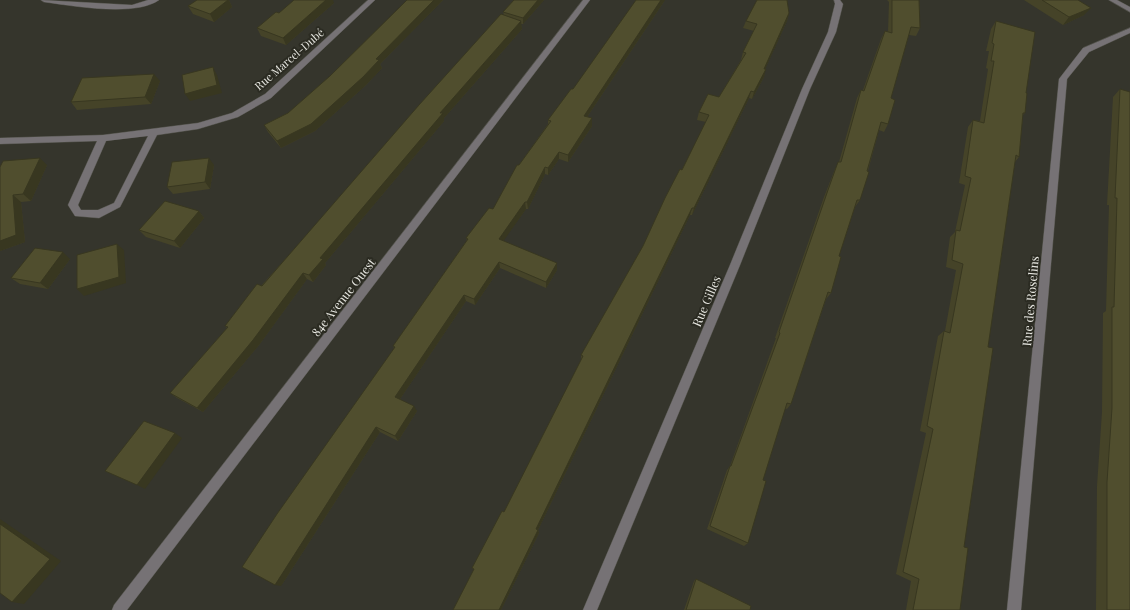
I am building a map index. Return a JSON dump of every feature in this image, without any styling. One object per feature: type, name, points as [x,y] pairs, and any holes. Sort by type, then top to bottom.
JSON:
[{"type":"street","points":[[44,0],[86,5],[132,7],[156,0]]},
{"type":"street","name":"Rue Marcel-Dubé","points":[[0,141],[102,138],[198,126],[235,115],[268,96],[372,0]]},
{"type":"street","name":"84e Avenue Ouest","points":[[119,610],[587,0]]},
{"type":"street","name":"Rue Gilles","points":[[590,610],[735,265],[806,89],[832,32],[839,4],[837,0]]},
{"type":"street","points":[[1112,0],[1130,10]]},
{"type":"street","name":"Rue des Roselins","points":[[1014,610],[1063,79],[1086,50],[1130,30]]},
{"type":"street","points":[[102,138],[73,205],[78,213],[99,214],[117,205],[154,132]]},
{"type":"building","points":[[197,0],[228,0],[210,14],[188,6]]},
{"type":"building","points":[[294,0],[326,0],[283,38],[257,28],[276,12],[279,13]]},
{"type":"building","points":[[407,0],[434,0],[376,59],[379,60],[363,77],[311,124],[277,141],[264,125],[288,113],[330,76]]},
{"type":"building","points":[[514,0],[538,0],[523,18],[503,12]]},
{"type":"building","points":[[636,0],[661,0],[584,116],[592,118],[568,155],[559,152],[548,168],[545,167],[527,202],[525,202],[499,239],[557,263],[546,282],[499,262],[474,299],[464,295],[395,397],[414,406],[395,436],[376,427],[275,585],[242,567],[277,514],[395,347],[393,346],[468,239],[466,238],[489,208],[493,209],[517,165],[519,165],[551,121],[548,120],[571,89],[573,89]]},
{"type":"building","points":[[757,0],[787,0],[789,13],[764,69],[766,69],[754,92],[751,91],[694,208],[692,208],[536,529],[538,530],[499,610],[453,610],[474,569],[472,568],[502,511],[504,512],[583,356],[581,355],[643,246],[680,169],[682,170],[709,115],[699,112],[708,94],[719,97],[746,53],[743,52],[757,24],[746,21]]},
{"type":"building","points":[[892,0],[919,0],[920,28],[911,27],[891,98],[895,100],[888,124],[881,122],[867,171],[869,172],[860,200],[857,200],[839,256],[841,257],[831,293],[828,292],[791,404],[787,403],[763,480],[766,481],[748,543],[710,526],[730,466],[780,333],[838,162],[841,162],[861,90],[864,91],[885,31],[892,33]]},
{"type":"building","points":[[1042,0],[1078,0],[1091,8],[1069,17]]},
{"type":"building","points":[[501,14],[521,21],[440,113],[443,113],[320,258],[323,259],[309,275],[303,273],[253,340],[197,408],[170,393],[228,327],[225,326],[257,284],[262,286],[419,105]]},
{"type":"building","points":[[996,21],[1035,32],[1025,113],[1023,113],[1019,157],[1016,155],[988,347],[993,348],[964,547],[968,548],[960,610],[913,610],[919,579],[903,572],[933,429],[927,426],[944,331],[950,333],[963,264],[952,260],[956,230],[960,231],[971,178],[965,176],[973,120],[984,123],[994,61],[991,61]]},
{"type":"building","points":[[213,67],[217,85],[185,94],[182,75]]},
{"type":"building","points":[[154,74],[145,97],[71,102],[82,78]]},
{"type":"building","points":[[1120,89],[1130,92],[1130,610],[1107,610],[1107,482],[1112,408],[1112,307],[1114,307],[1117,198],[1115,198]]},
{"type":"building","points":[[40,158],[23,194],[13,195],[16,235],[0,241],[0,167],[3,161]]},
{"type":"building","points":[[209,158],[205,182],[167,187],[172,162]]},
{"type":"building","points":[[165,201],[199,211],[174,241],[139,230]]},
{"type":"building","points":[[117,244],[119,277],[77,289],[77,255]]},
{"type":"building","points":[[35,248],[63,252],[40,283],[11,278]]},
{"type":"building","points":[[144,421],[175,433],[137,485],[105,471]]},
{"type":"building","points":[[0,524],[50,559],[12,602],[0,593]]},
{"type":"building","points":[[696,579],[751,606],[750,610],[686,610]]}]
